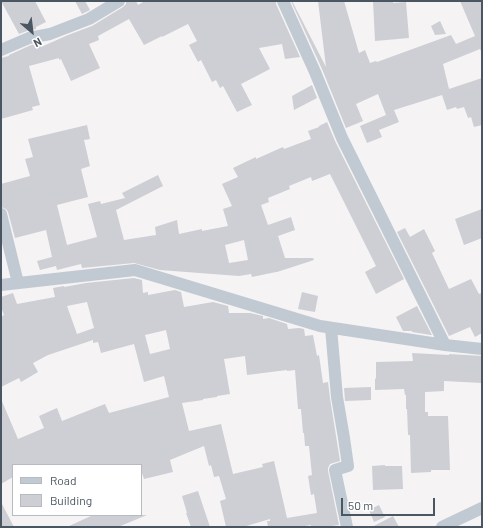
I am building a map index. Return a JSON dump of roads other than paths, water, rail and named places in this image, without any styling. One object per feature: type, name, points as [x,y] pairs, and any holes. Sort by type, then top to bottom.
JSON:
[{"type":"street","points":[[1,50],[29,38],[50,34],[89,19],[119,1]]},
{"type":"street","points":[[283,1],[315,72],[342,138],[445,345]]},
{"type":"street","points":[[1,214],[18,283]]},
{"type":"street","points":[[1,284],[135,270],[320,326],[445,345],[482,349]]},
{"type":"street","points":[[331,328],[337,397],[348,466],[335,470],[347,527]]},
{"type":"street","points":[[442,527],[482,508]]}]
